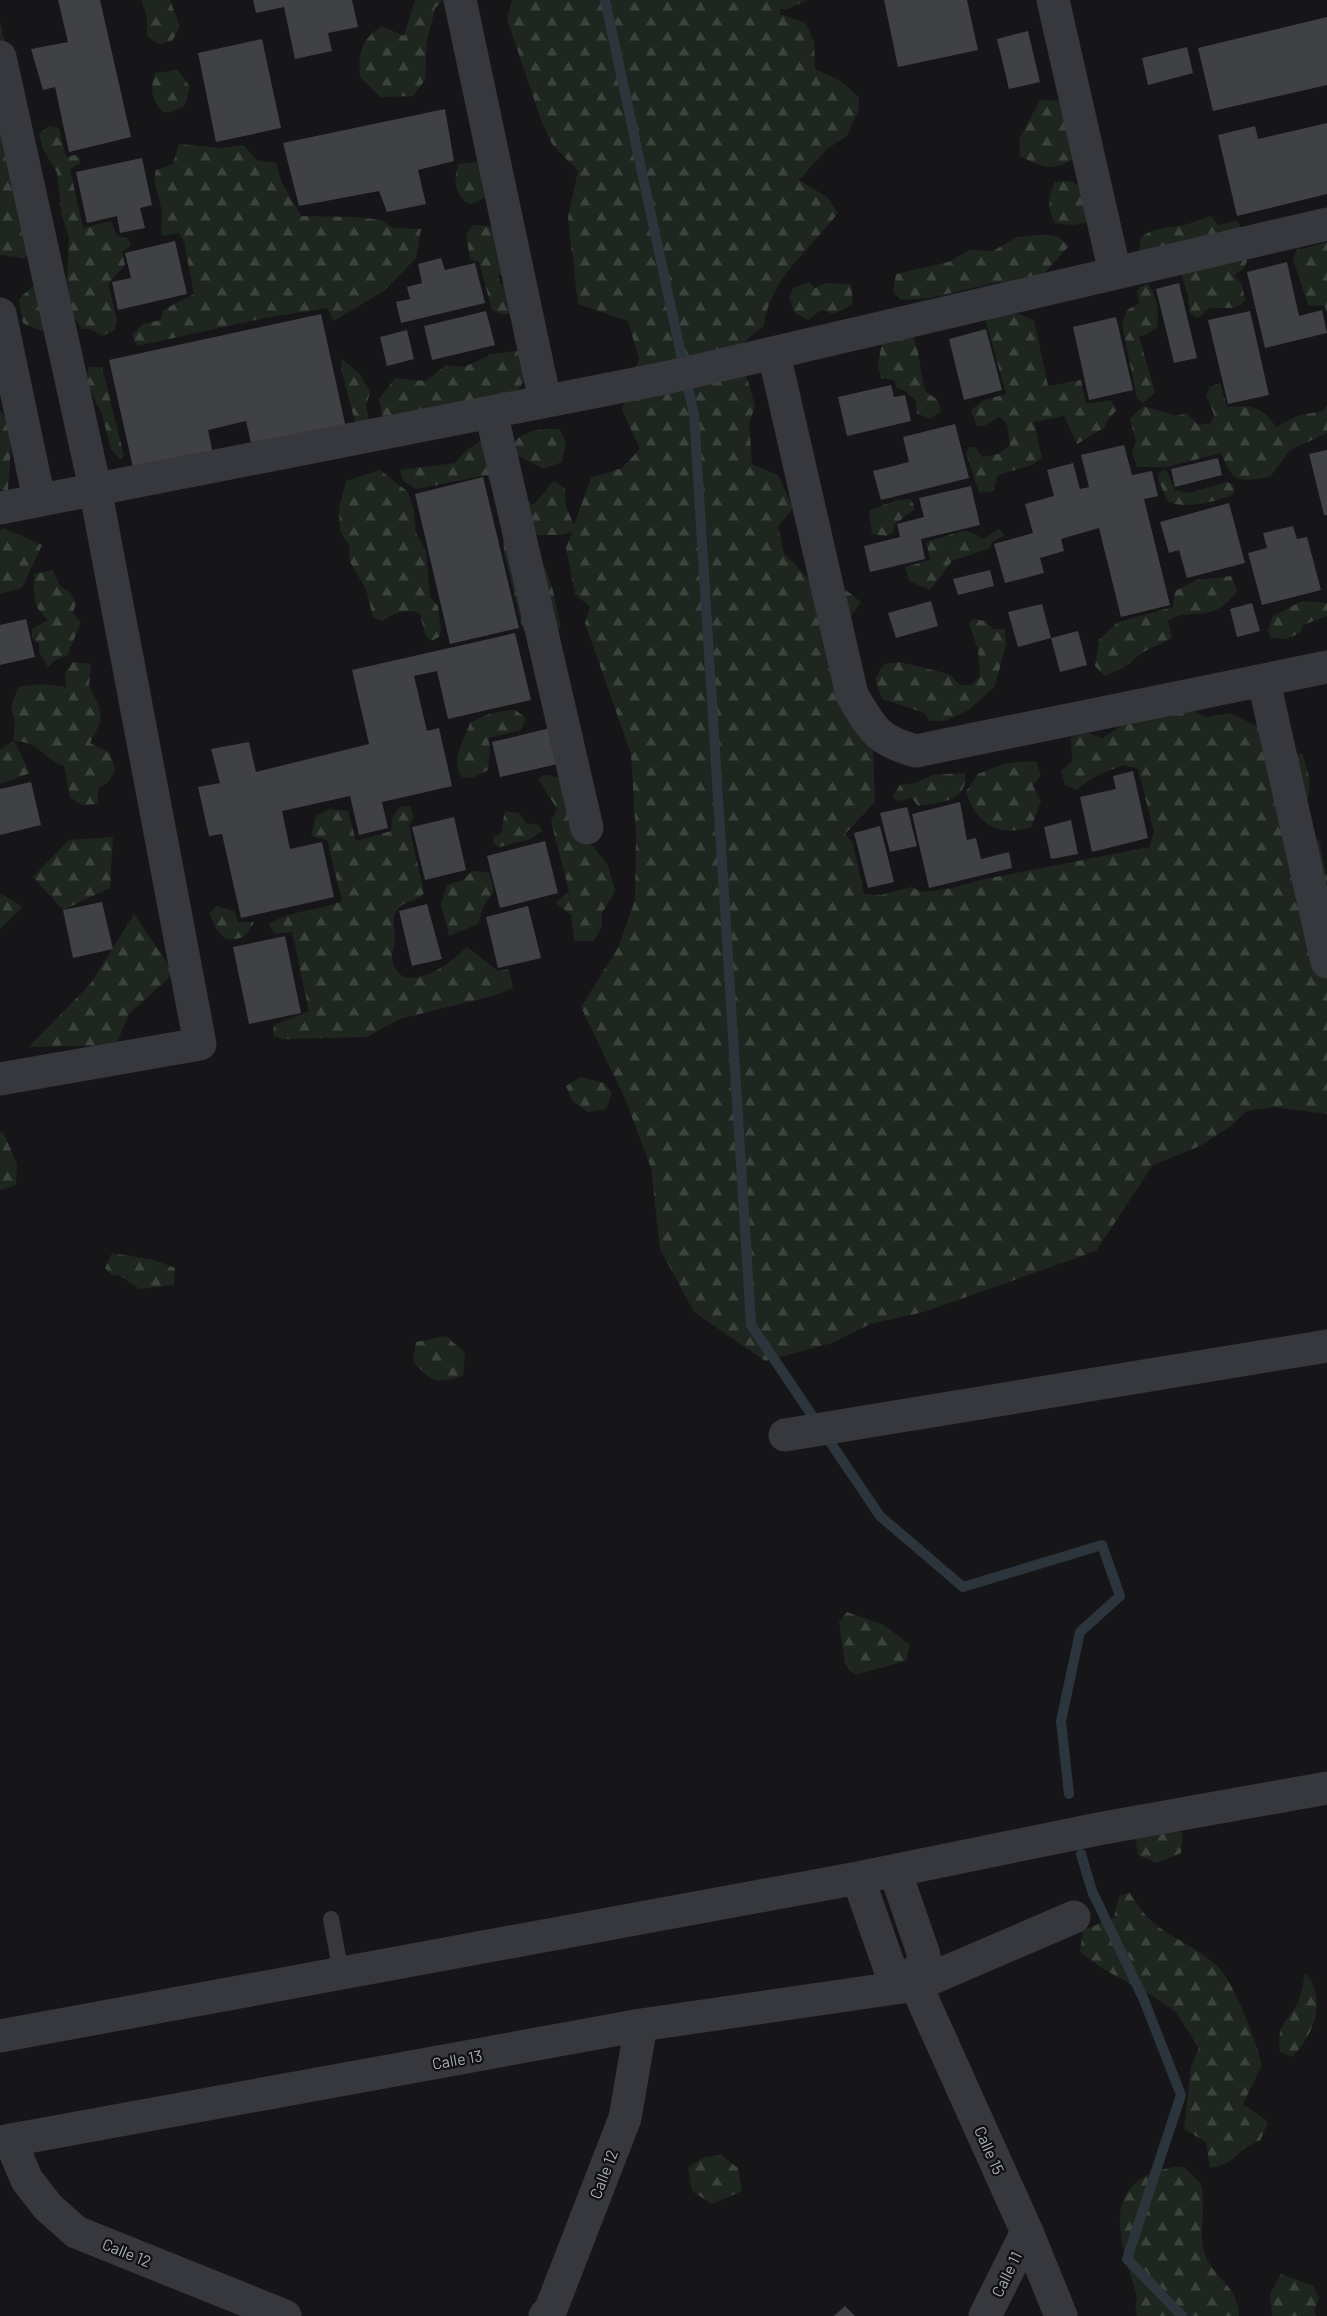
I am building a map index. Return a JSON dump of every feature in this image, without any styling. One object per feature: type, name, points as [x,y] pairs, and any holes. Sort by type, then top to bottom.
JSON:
[{"type":"street","points":[[460,0],[545,401]]},
{"type":"street","points":[[1053,0],[1115,273]]},
{"type":"street","points":[[0,57],[95,488],[200,1044],[0,1079]]},
{"type":"street","points":[[0,508],[665,378],[1327,224]]},
{"type":"street","points":[[0,314],[39,499]]},
{"type":"street","points":[[774,354],[852,695],[870,725],[889,744],[916,751],[1264,682],[1327,667]]},
{"type":"street","points":[[491,412],[587,828]]},
{"type":"street","points":[[1264,682],[1327,962]]},
{"type":"street","points":[[785,1435],[1327,1346]]},
{"type":"street","points":[[0,2037],[895,1871],[1098,1828],[1327,1788]]},
{"type":"street","points":[[858,1878],[890,1969],[916,1985],[924,1955],[895,1871]]},
{"type":"street","name":"Calle 13","points":[[5,2141],[641,2025],[916,1985],[1074,1917]]},
{"type":"street","name":"Calle 15","points":[[916,1985],[1027,2232],[1061,2316]]},
{"type":"street","name":"Calle 12","points":[[544,2316],[551,2309],[625,2118],[641,2025]]},
{"type":"street","name":"Calle 12","points":[[5,2141],[27,2180],[48,2206],[76,2232],[285,2316]]},
{"type":"street","name":"Calle 11","points":[[985,2316],[1027,2232]]},
{"type":"lane","points":[[331,1919],[341,1973]]},
{"type":"green space","points":[[141,0],[170,0],[180,27],[172,41],[158,44],[147,36],[147,16]]},
{"type":"green space","points":[[415,0],[444,0],[435,8],[427,41],[425,80],[413,96],[381,97],[360,77],[362,48],[369,36],[382,26],[404,36]]},
{"type":"green space","points":[[512,0],[808,0],[787,9],[780,9],[780,14],[806,23],[814,42],[815,69],[839,80],[859,97],[859,109],[847,136],[827,149],[799,180],[827,197],[838,213],[782,279],[767,309],[764,326],[738,347],[755,406],[749,424],[752,464],[778,475],[793,508],[778,527],[784,553],[808,578],[834,581],[861,602],[840,633],[873,745],[875,802],[845,834],[853,843],[864,894],[881,895],[911,887],[923,892],[952,888],[985,879],[1149,847],[1154,832],[1138,769],[1124,765],[1093,778],[1077,790],[1065,785],[1061,771],[1072,761],[1071,737],[1088,733],[1102,738],[1132,719],[1194,711],[1207,717],[1230,713],[1257,726],[1266,740],[1287,755],[1302,754],[1308,772],[1310,785],[1308,798],[1301,816],[1320,843],[1327,878],[1327,1114],[1272,1107],[1247,1111],[1231,1126],[1200,1146],[1153,1165],[1096,1251],[924,1312],[870,1324],[832,1343],[765,1361],[694,1312],[660,1249],[651,1168],[626,1101],[581,1007],[618,948],[635,900],[636,836],[631,754],[585,623],[590,607],[575,594],[566,548],[572,532],[561,535],[536,535],[536,557],[550,580],[561,626],[549,636],[523,630],[504,553],[502,513],[487,475],[416,489],[403,481],[400,470],[455,463],[466,451],[482,440],[512,445],[527,433],[559,429],[566,442],[562,462],[543,469],[519,456],[514,466],[522,495],[533,505],[554,481],[565,489],[566,507],[574,525],[591,478],[622,468],[640,449],[622,410],[639,359],[628,321],[578,304],[568,217],[578,171],[552,144],[541,120],[507,19]]},
{"type":"green space","points":[[0,20],[7,58],[21,76],[24,100],[34,253],[23,258],[0,255]]},
{"type":"green space","points":[[178,70],[190,87],[185,105],[169,113],[163,112],[153,94],[152,84],[155,73]]},
{"type":"green space","points":[[1040,100],[1070,101],[1086,149],[1069,161],[1054,167],[1040,165],[1020,156],[1019,139]]},
{"type":"green space","points":[[49,126],[59,128],[66,157],[75,155],[80,158],[80,164],[70,169],[83,228],[111,221],[117,236],[128,238],[131,246],[122,252],[125,265],[108,284],[117,320],[115,330],[102,336],[91,329],[82,329],[72,314],[67,280],[69,237],[62,216],[57,173],[43,149],[39,134]]},
{"type":"green space","points":[[179,144],[222,148],[244,145],[256,160],[276,163],[282,183],[301,216],[356,217],[380,220],[394,228],[421,229],[416,258],[385,290],[334,321],[327,308],[260,319],[137,346],[132,335],[143,324],[161,320],[163,310],[194,294],[184,241],[179,233],[162,236],[162,210],[155,184],[156,170],[173,164]]},
{"type":"green space","points":[[481,161],[488,196],[472,204],[466,203],[456,185],[458,164]]},
{"type":"green space","points":[[1070,181],[1081,186],[1088,222],[1073,225],[1055,223],[1052,218],[1049,202],[1055,182]]},
{"type":"green space","points":[[1211,216],[1218,225],[1237,221],[1240,225],[1238,232],[1139,251],[1141,237],[1151,232]]},
{"type":"green space","points":[[473,225],[500,227],[510,271],[498,276],[500,283],[515,289],[514,314],[500,314],[492,310],[479,262],[470,259],[466,235]]},
{"type":"green space","points":[[1057,236],[1069,246],[1040,278],[1020,286],[999,282],[930,298],[901,300],[893,291],[896,274],[948,262],[970,250],[993,251],[1017,237]]},
{"type":"green space","points":[[1327,242],[1327,312],[1324,306],[1308,305],[1293,259],[1297,250]]},
{"type":"green space","points":[[1244,251],[1247,262],[1242,270],[1234,275],[1242,284],[1245,301],[1235,308],[1209,308],[1198,318],[1190,314],[1188,296],[1181,273]]},
{"type":"green space","points":[[809,282],[815,288],[826,283],[851,284],[853,304],[834,314],[821,310],[808,320],[795,313],[789,298],[793,288]]},
{"type":"green space","points":[[36,283],[52,327],[41,331],[23,323],[19,299]]},
{"type":"green space","points":[[1148,284],[1157,305],[1157,328],[1146,335],[1139,336],[1155,393],[1143,403],[1137,399],[1122,324],[1127,310],[1140,303],[1137,292],[1140,287]]},
{"type":"green space","points":[[1006,309],[1034,320],[1048,386],[1081,380],[1086,404],[1111,400],[1117,410],[1108,419],[1104,428],[1077,444],[1064,416],[1034,422],[1042,458],[1032,465],[998,475],[993,491],[979,493],[966,452],[970,447],[975,447],[982,457],[998,454],[1010,445],[1007,424],[999,417],[984,426],[977,426],[971,410],[984,400],[1006,394],[984,315]]},
{"type":"green space","points":[[909,330],[918,352],[926,392],[938,400],[941,412],[929,419],[917,413],[916,401],[905,391],[897,388],[894,380],[881,378],[878,365],[883,337]]},
{"type":"green space","points":[[525,350],[530,368],[520,387],[506,402],[383,420],[379,399],[395,378],[426,381],[446,365],[464,367],[492,354]]},
{"type":"green space","points":[[342,359],[360,374],[370,392],[366,406],[369,420],[356,426],[341,368]]},
{"type":"green space","points":[[88,367],[102,367],[124,456],[120,460],[111,449],[102,414],[87,385]]},
{"type":"green space","points":[[1220,383],[1227,407],[1256,408],[1266,415],[1276,427],[1297,416],[1323,411],[1327,405],[1327,433],[1290,450],[1270,477],[1251,480],[1238,478],[1229,470],[1221,453],[1167,467],[1137,467],[1132,452],[1136,441],[1130,419],[1143,406],[1176,416],[1187,413],[1198,425],[1211,423],[1214,415],[1206,395],[1210,387]]},
{"type":"green space","points":[[0,411],[5,418],[10,437],[8,490],[0,490]]},
{"type":"green space","points":[[380,470],[408,492],[414,511],[416,533],[426,551],[430,597],[438,606],[441,630],[439,637],[431,641],[425,634],[420,614],[405,611],[382,621],[373,617],[366,589],[350,562],[349,545],[340,532],[339,508],[346,481]]},
{"type":"green space","points":[[1166,470],[1175,490],[1189,493],[1227,482],[1234,485],[1234,494],[1201,504],[1184,505],[1168,502],[1158,479],[1159,472]]},
{"type":"green space","points":[[911,499],[915,509],[895,524],[893,532],[887,536],[872,534],[869,510],[898,500]]},
{"type":"green space","points":[[4,528],[42,545],[22,588],[0,594],[0,530]]},
{"type":"green space","points":[[999,529],[1005,535],[992,542],[990,548],[952,561],[930,590],[909,581],[905,567],[930,560],[926,542],[966,530],[984,539]]},
{"type":"green space","points":[[53,570],[60,586],[71,593],[76,603],[73,613],[81,622],[67,656],[57,659],[48,667],[39,652],[39,644],[32,638],[32,629],[48,620],[36,604],[34,574]]},
{"type":"green space","points":[[1231,576],[1237,591],[1218,609],[1201,614],[1184,615],[1168,621],[1172,638],[1143,652],[1123,668],[1105,676],[1095,666],[1099,640],[1118,622],[1173,607],[1175,591],[1197,580]]},
{"type":"green space","points":[[1302,601],[1327,603],[1327,616],[1303,625],[1300,633],[1286,639],[1271,638],[1268,630],[1273,616]]},
{"type":"green space","points":[[974,619],[985,621],[993,629],[1005,629],[1006,644],[995,686],[969,710],[945,721],[929,721],[925,713],[882,699],[875,679],[884,664],[900,662],[949,674],[960,685],[972,685],[980,676],[978,650],[969,623]]},
{"type":"green space","points":[[73,662],[91,664],[89,686],[99,706],[101,721],[90,743],[110,753],[115,769],[110,780],[98,789],[98,804],[82,805],[70,797],[64,766],[56,763],[31,744],[24,742],[14,741],[30,773],[0,784],[0,750],[13,741],[15,721],[11,707],[18,687],[41,684],[66,687],[65,673]]},
{"type":"green space","points":[[514,709],[526,718],[521,730],[488,738],[490,747],[488,770],[472,778],[462,777],[458,771],[457,757],[470,723],[486,715]]},
{"type":"green space","points":[[1036,761],[1041,775],[1033,786],[1041,801],[1031,828],[1006,831],[989,825],[978,816],[966,791],[978,774],[1006,763]]},
{"type":"green space","points":[[965,773],[962,790],[951,799],[918,806],[912,798],[898,801],[892,797],[900,785],[916,783],[932,775]]},
{"type":"green space","points":[[545,775],[563,778],[590,843],[608,865],[615,891],[602,913],[602,927],[594,941],[574,941],[571,915],[556,903],[569,891],[551,821],[557,809],[538,779]]},
{"type":"green space","points":[[410,806],[414,817],[409,826],[424,893],[403,905],[394,915],[395,942],[392,957],[395,967],[403,977],[412,978],[430,974],[467,947],[498,971],[509,969],[513,988],[493,996],[399,1019],[367,1037],[283,1039],[273,1036],[274,1025],[309,1011],[292,932],[274,934],[269,924],[295,913],[342,901],[327,840],[311,836],[316,816],[329,809],[348,811],[356,841],[391,831],[392,818],[399,807]]},
{"type":"green space","points":[[505,811],[519,813],[526,823],[539,825],[542,831],[531,839],[499,847],[493,843],[494,836],[501,834]]},
{"type":"green space","points":[[113,837],[110,888],[63,910],[33,877],[69,840]]},
{"type":"green space","points":[[472,871],[489,872],[494,891],[484,905],[478,924],[449,936],[441,904],[447,885],[463,880]]},
{"type":"green space","points":[[0,893],[23,907],[0,929]]},
{"type":"green space","points":[[216,906],[234,911],[238,922],[254,922],[249,931],[240,938],[226,939],[217,930],[209,914]]},
{"type":"green space","points":[[134,914],[174,973],[129,1014],[116,1045],[29,1047],[91,983]]},
{"type":"green space","points":[[580,1077],[605,1083],[612,1093],[606,1109],[588,1112],[572,1101],[566,1086]]},
{"type":"green space","points":[[0,1132],[3,1132],[17,1164],[16,1185],[0,1190]]},
{"type":"green space","points":[[112,1253],[154,1260],[175,1268],[174,1285],[140,1289],[120,1276],[112,1275],[105,1268]]},
{"type":"green space","points":[[446,1336],[465,1353],[463,1376],[440,1381],[430,1378],[413,1361],[416,1342]]},
{"type":"green space","points":[[847,1612],[884,1625],[910,1645],[906,1661],[855,1675],[845,1664],[839,1622]]},
{"type":"green space","points":[[1155,1823],[1183,1833],[1181,1853],[1157,1863],[1138,1855],[1135,1836]]},
{"type":"green space","points":[[1130,1893],[1139,1907],[1157,1926],[1201,1953],[1221,1970],[1236,1995],[1254,2040],[1262,2065],[1243,2104],[1268,2122],[1260,2141],[1219,2166],[1210,2168],[1206,2142],[1184,2129],[1191,2066],[1199,2048],[1175,2011],[1105,1970],[1080,1952],[1083,1930],[1114,1918],[1119,1896]]},
{"type":"green space","points":[[1305,1973],[1316,1992],[1316,2015],[1307,2037],[1292,2057],[1280,2052],[1280,2035],[1283,2024],[1299,1999]]},
{"type":"green space","points":[[721,2155],[738,2168],[742,2191],[712,2204],[692,2191],[688,2167],[705,2157]]},
{"type":"green space","points":[[1174,2167],[1184,2167],[1201,2184],[1204,2251],[1212,2268],[1235,2297],[1239,2316],[1137,2316],[1137,2296],[1124,2252],[1120,2215],[1124,2199],[1133,2185],[1150,2174]]},
{"type":"green space","points":[[1281,2274],[1313,2286],[1319,2298],[1314,2311],[1317,2316],[1272,2316],[1270,2294]]},
{"type":"building","points":[[58,0],[100,0],[131,137],[69,152],[55,87],[43,90],[31,49],[68,42]]},
{"type":"building","points":[[253,0],[352,0],[358,27],[328,33],[332,51],[295,59],[284,7],[256,13]]},
{"type":"building","points":[[884,0],[967,0],[978,50],[898,67]]},
{"type":"building","points":[[1327,17],[1327,85],[1213,111],[1198,48]]},
{"type":"building","points":[[1028,31],[1040,82],[1009,89],[997,39]]},
{"type":"building","points":[[262,39],[281,128],[216,142],[198,53]]},
{"type":"building","points":[[1187,47],[1193,73],[1148,85],[1142,58]]},
{"type":"building","points":[[445,109],[454,161],[418,170],[426,204],[387,212],[379,191],[299,206],[283,143]]},
{"type":"building","points":[[1327,123],[1327,194],[1237,216],[1218,135],[1255,126],[1258,139]]},
{"type":"building","points":[[142,158],[152,205],[140,208],[145,228],[120,233],[117,216],[87,223],[76,172]]},
{"type":"building","points":[[175,241],[187,294],[118,310],[112,282],[131,278],[125,253]]},
{"type":"building","points":[[441,258],[445,270],[475,263],[485,303],[401,323],[396,302],[410,299],[407,287],[422,283],[418,264]]},
{"type":"building","points":[[1287,262],[1299,316],[1322,310],[1327,333],[1265,348],[1247,272]]},
{"type":"building","points":[[1179,283],[1197,358],[1174,363],[1156,289]]},
{"type":"building","points":[[486,311],[495,345],[432,360],[424,326]]},
{"type":"building","points":[[1250,311],[1269,395],[1228,404],[1208,320]]},
{"type":"building","points":[[321,314],[346,428],[253,451],[246,421],[208,430],[213,454],[134,472],[109,360]]},
{"type":"building","points":[[1116,317],[1133,390],[1089,400],[1073,327]]},
{"type":"building","points":[[986,329],[1002,390],[964,400],[949,339]]},
{"type":"building","points":[[407,330],[414,359],[387,366],[380,337]]},
{"type":"building","points":[[891,385],[894,397],[905,395],[911,421],[847,436],[838,397]]},
{"type":"building","points":[[955,424],[969,478],[881,500],[873,471],[909,462],[903,437]]},
{"type":"building","points":[[1124,445],[1132,475],[1152,471],[1158,496],[1144,499],[1170,605],[1121,617],[1099,528],[1061,539],[1064,551],[1040,558],[1044,573],[1005,583],[994,544],[1033,533],[1025,504],[1054,496],[1047,470],[1073,463],[1080,489],[1089,487],[1081,455]]},
{"type":"building","points":[[1327,450],[1327,515],[1324,515],[1309,454]]},
{"type":"building","points":[[1218,458],[1222,475],[1175,487],[1171,469]]},
{"type":"building","points":[[483,477],[519,628],[450,644],[415,494]]},
{"type":"building","points":[[971,486],[980,525],[921,539],[925,559],[870,572],[864,546],[900,537],[897,524],[924,517],[919,498]]},
{"type":"building","points":[[1229,503],[1245,563],[1187,578],[1179,550],[1169,553],[1160,522]]},
{"type":"building","points":[[1293,526],[1297,539],[1307,537],[1321,590],[1262,605],[1248,553],[1267,548],[1263,533]]},
{"type":"building","points":[[990,570],[994,586],[958,595],[953,579]]},
{"type":"building","points":[[931,601],[938,626],[896,638],[888,613]]},
{"type":"building","points":[[1252,603],[1260,631],[1237,637],[1230,609]]},
{"type":"building","points":[[1042,604],[1051,638],[1018,647],[1008,612]]},
{"type":"building","points":[[26,619],[35,657],[0,665],[0,625]]},
{"type":"building","points":[[1078,631],[1087,665],[1060,672],[1051,638]]},
{"type":"building","points":[[515,633],[531,700],[448,719],[437,671],[414,676],[427,731],[439,728],[452,786],[382,802],[388,828],[359,835],[350,796],[282,811],[290,849],[322,842],[334,897],[241,918],[222,834],[209,836],[198,787],[220,783],[211,749],[249,742],[256,772],[369,744],[352,670]]},
{"type":"building","points":[[550,728],[558,764],[500,777],[492,742]]},
{"type":"building","points":[[1133,771],[1148,838],[1092,852],[1080,797],[1116,789],[1113,776]]},
{"type":"building","points":[[31,782],[41,825],[0,835],[0,789]]},
{"type":"building","points":[[960,802],[967,840],[976,838],[981,859],[1009,852],[1012,868],[929,888],[912,814]]},
{"type":"building","points":[[907,807],[917,846],[890,852],[880,813]]},
{"type":"building","points":[[454,817],[466,870],[425,880],[412,827]]},
{"type":"building","points":[[1071,820],[1078,854],[1051,859],[1044,827]]},
{"type":"building","points":[[880,826],[894,882],[868,888],[854,833]]},
{"type":"building","points":[[545,841],[558,893],[500,908],[487,856]]},
{"type":"building","points":[[102,902],[113,949],[73,958],[63,910]]},
{"type":"building","points":[[427,904],[442,959],[412,966],[399,911]]},
{"type":"building","points":[[528,906],[541,958],[498,968],[486,917]]},
{"type":"building","points":[[285,936],[301,1013],[249,1024],[233,947]]},
{"type":"building","points":[[845,2306],[855,2316],[834,2316]]},
{"type":"waterway","points":[[605,0],[694,415],[751,1325],[880,1516],[963,1587],[1102,1545],[1120,1596],[1080,1632],[1061,1721],[1069,1794]]},
{"type":"waterway","points":[[1081,1854],[1092,1891],[1144,2000],[1181,2095],[1127,2259],[1182,2316]]}]
